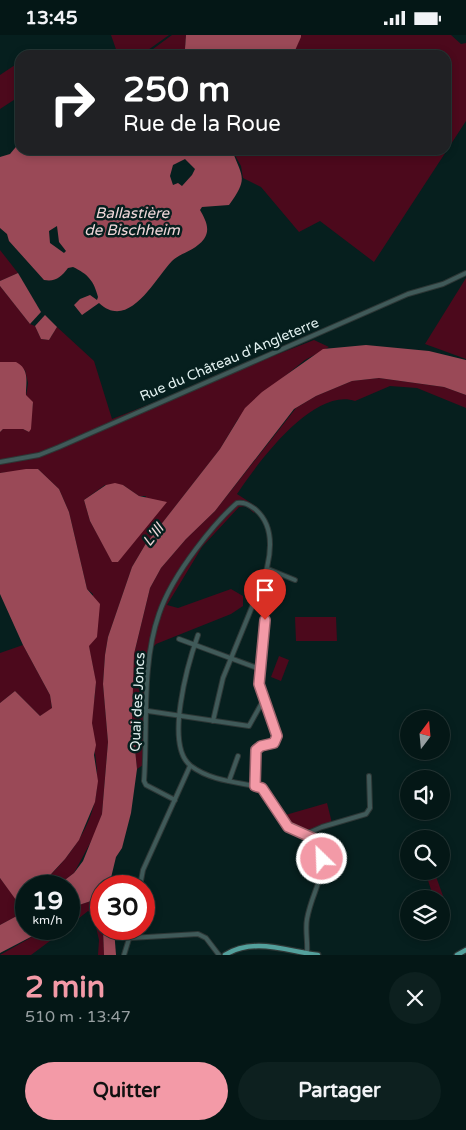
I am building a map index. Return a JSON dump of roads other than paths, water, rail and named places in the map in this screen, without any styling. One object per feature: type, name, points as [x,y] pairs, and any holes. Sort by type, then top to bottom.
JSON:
[{"type":"main road","points":[[225,955],[238,948],[255,945],[318,955]]},
{"type":"main road","points":[[457,955],[466,950]]},
{"type":"street","name":"Rue du Château d'Angleterre","points":[[0,462],[39,455],[59,447],[408,294],[443,284],[466,273]]},
{"type":"street","name":"Quai des Joncs","points":[[175,800],[146,785],[144,781],[148,711],[147,687],[151,645],[158,615],[171,586],[205,537],[237,503],[247,504],[265,519],[269,535],[268,569]]},
{"type":"street","points":[[254,602],[261,599],[259,592],[268,569],[295,580]]},
{"type":"street","points":[[212,721],[231,657],[254,602],[252,595],[259,592]]},
{"type":"street","points":[[255,786],[256,750],[261,746],[274,743],[277,736],[259,684],[265,620]]},
{"type":"street","points":[[198,635],[188,670],[180,716],[178,747],[181,755],[190,766],[216,778],[262,788],[288,827],[317,840]]},
{"type":"street","points":[[179,639],[260,669]]},
{"type":"street","points":[[148,711],[249,726],[264,699]]},
{"type":"street","points":[[229,781],[238,756]]},
{"type":"street","points":[[142,875],[190,766]]},
{"type":"street","points":[[306,834],[361,817],[368,811],[369,776]]},
{"type":"street","points":[[307,953],[307,919],[323,865],[322,854],[317,840],[318,829]]},
{"type":"street","points":[[155,937],[198,934],[206,938],[219,955]]},
{"type":"street","points":[[124,955],[129,940]]},
{"type":"water","points":[[186,35],[301,35],[295,50],[185,49]]},
{"type":"water","name":"Ballastière de Bischheim","points":[[15,148],[15,155],[234,155],[242,177],[239,189],[229,205],[202,207],[200,210],[207,228],[204,239],[172,261],[140,300],[131,307],[121,311],[110,310],[99,303],[82,315],[74,305],[80,299],[90,295],[97,300],[98,297],[90,279],[83,272],[73,267],[68,268],[55,279],[44,280],[9,241],[7,234],[0,228],[0,157],[10,154]],"holes":[[[185,159],[195,169],[182,186],[178,183],[173,185],[170,176],[173,165]],[[57,226],[59,242],[66,251],[64,253],[50,243],[49,231]]]},
{"type":"water","points":[[18,273],[41,312],[30,324],[0,286],[0,281]]},
{"type":"water","points":[[45,315],[57,327],[49,340],[41,339],[35,326]]},
{"type":"water","name":"L'Ill","points":[[366,345],[429,351],[466,360],[466,395],[444,387],[379,378],[352,381],[316,396],[294,409],[215,511],[186,539],[161,568],[150,588],[134,654],[132,720],[137,769],[131,813],[122,848],[116,857],[112,875],[90,875],[90,901],[80,905],[80,875],[71,875],[83,861],[102,814],[108,742],[103,684],[105,655],[108,637],[132,567],[145,545],[220,449],[245,408],[262,392],[323,349]]},
{"type":"water","points":[[0,362],[16,362],[25,372],[27,381],[26,395],[33,402],[31,429],[29,432],[23,429],[3,429],[0,432]]},
{"type":"water","points":[[38,469],[59,489],[69,512],[87,589],[100,604],[97,637],[89,646],[96,682],[92,723],[96,745],[94,755],[98,781],[95,802],[79,840],[50,875],[15,875],[15,899],[0,878],[0,703],[15,691],[40,716],[52,708],[50,695],[23,645],[0,594],[0,473]]},
{"type":"water","points":[[115,483],[123,485],[139,496],[167,502],[118,562],[112,562],[90,521],[84,500],[106,485]]},
{"type":"water","points":[[15,917],[15,940],[25,940],[0,953],[0,925]]},
{"type":"water","points":[[103,940],[115,940],[116,955],[104,955]]}]
